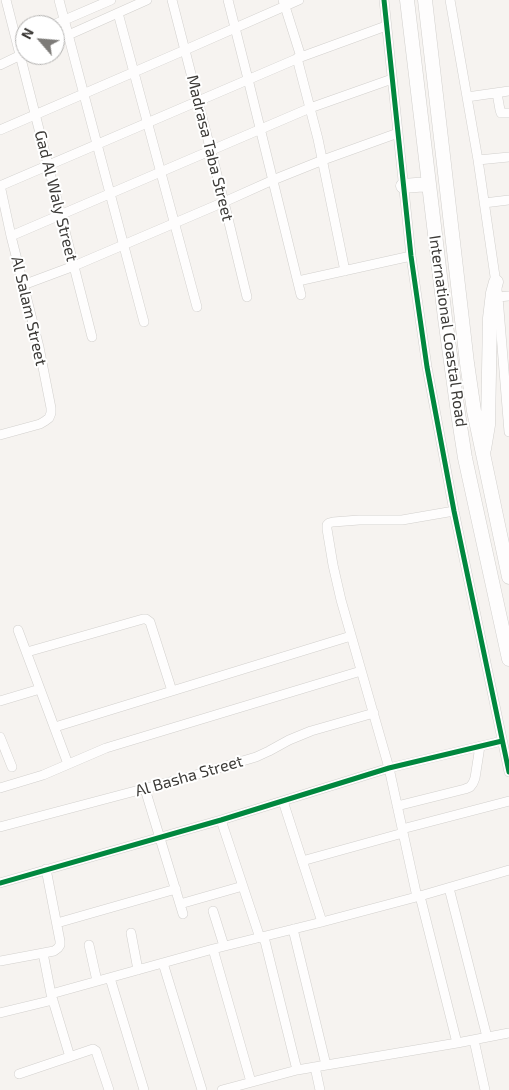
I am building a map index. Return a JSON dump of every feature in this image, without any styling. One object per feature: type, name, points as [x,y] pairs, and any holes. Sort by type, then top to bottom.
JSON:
[{"type":"highway","name":"International Coastal Road","points":[[407,0],[451,364],[465,458],[509,659]]},
{"type":"highway","name":"International Coastal Road","points":[[425,0],[467,363],[474,411],[509,577]]},
{"type":"highway","points":[[404,186],[429,184]]},
{"type":"highway","points":[[483,455],[488,425],[490,318],[496,282]]},
{"type":"street","name":"Gad Al Waly Street","points":[[6,0],[15,23]]},
{"type":"street","points":[[59,0],[63,15]]},
{"type":"street","points":[[65,20],[111,0]]},
{"type":"street","points":[[65,36],[147,0]]},
{"type":"street","name":"Madrasa Taba Street","points":[[172,0],[247,297]]},
{"type":"street","points":[[228,0],[301,295]]},
{"type":"street","points":[[0,130],[186,50],[284,3],[299,0]]},
{"type":"street","points":[[384,0],[411,256],[427,366],[454,511],[509,772]]},
{"type":"street","points":[[450,0],[505,332],[509,432]]},
{"type":"street","points":[[284,3],[323,160],[345,271]]},
{"type":"street","points":[[118,14],[197,307]]},
{"type":"street","points":[[65,24],[144,322]]},
{"type":"street","points":[[0,186],[199,102],[248,79],[386,26]]},
{"type":"street","points":[[0,65],[15,58]]},
{"type":"street","name":"Gad Al Waly Street","points":[[25,65],[48,165],[92,337]]},
{"type":"street","points":[[7,232],[61,215],[310,108],[392,79]]},
{"type":"street","points":[[467,97],[509,91]]},
{"type":"street","points":[[497,93],[501,113],[509,112]]},
{"type":"street","points":[[23,285],[124,245],[273,180],[398,133]]},
{"type":"street","points":[[478,160],[509,157]]},
{"type":"street","name":"Al Salam Street","points":[[0,186],[7,232],[39,347],[51,408],[49,418],[45,422],[0,435]]},
{"type":"street","points":[[484,203],[509,200]]},
{"type":"street","points":[[298,281],[411,256]]},
{"type":"street","points":[[498,298],[509,296]]},
{"type":"street","points":[[454,511],[402,520],[346,520],[329,522],[327,529],[333,565],[351,636],[389,768],[418,896],[457,1043]]},
{"type":"street","points":[[27,652],[143,618],[150,622],[172,691]]},
{"type":"street","points":[[18,630],[68,764]]},
{"type":"street","points":[[55,727],[351,636]]},
{"type":"street","points":[[0,788],[43,775],[106,748],[361,671]]},
{"type":"street","points":[[0,702],[40,689]]},
{"type":"street","name":"Al Basha Street","points":[[0,827],[256,758],[289,740],[311,731],[374,713]]},
{"type":"street","points":[[0,737],[12,767]]},
{"type":"street","points":[[0,883],[221,820],[389,768],[502,741]]},
{"type":"street","points":[[397,806],[470,787],[475,778],[480,746]]},
{"type":"street","points":[[145,789],[183,914]]},
{"type":"street","points":[[282,801],[322,922]]},
{"type":"street","points":[[302,861],[509,801]]},
{"type":"street","points":[[221,820],[262,937],[297,1070]]},
{"type":"street","points":[[0,961],[43,953],[54,950],[60,945],[46,869]]},
{"type":"street","points":[[0,1013],[97,981],[449,888],[509,870]]},
{"type":"street","points":[[180,904],[243,886]]},
{"type":"street","points":[[449,888],[487,1037]]},
{"type":"street","points":[[57,924],[176,889]]},
{"type":"street","points":[[213,911],[224,946]]},
{"type":"street","points":[[293,929],[326,1065]]},
{"type":"street","points":[[131,933],[138,970]]},
{"type":"street","points":[[89,945],[97,981]]},
{"type":"street","points":[[214,949],[251,1082]]},
{"type":"street","points":[[43,953],[52,997],[70,1057]]},
{"type":"street","points":[[163,963],[202,1090]]},
{"type":"street","points":[[110,978],[144,1090]]},
{"type":"street","points":[[222,1090],[297,1070],[509,1033]]},
{"type":"street","points":[[474,1040],[485,1090]]},
{"type":"street","points":[[19,1074],[94,1050],[109,1090]]},
{"type":"street","points":[[314,1067],[320,1090]]},
{"type":"cycle path","points":[[384,0],[411,256],[427,367],[454,511],[509,772]]},
{"type":"cycle path","points":[[0,883],[221,820],[389,768],[502,741]]}]
